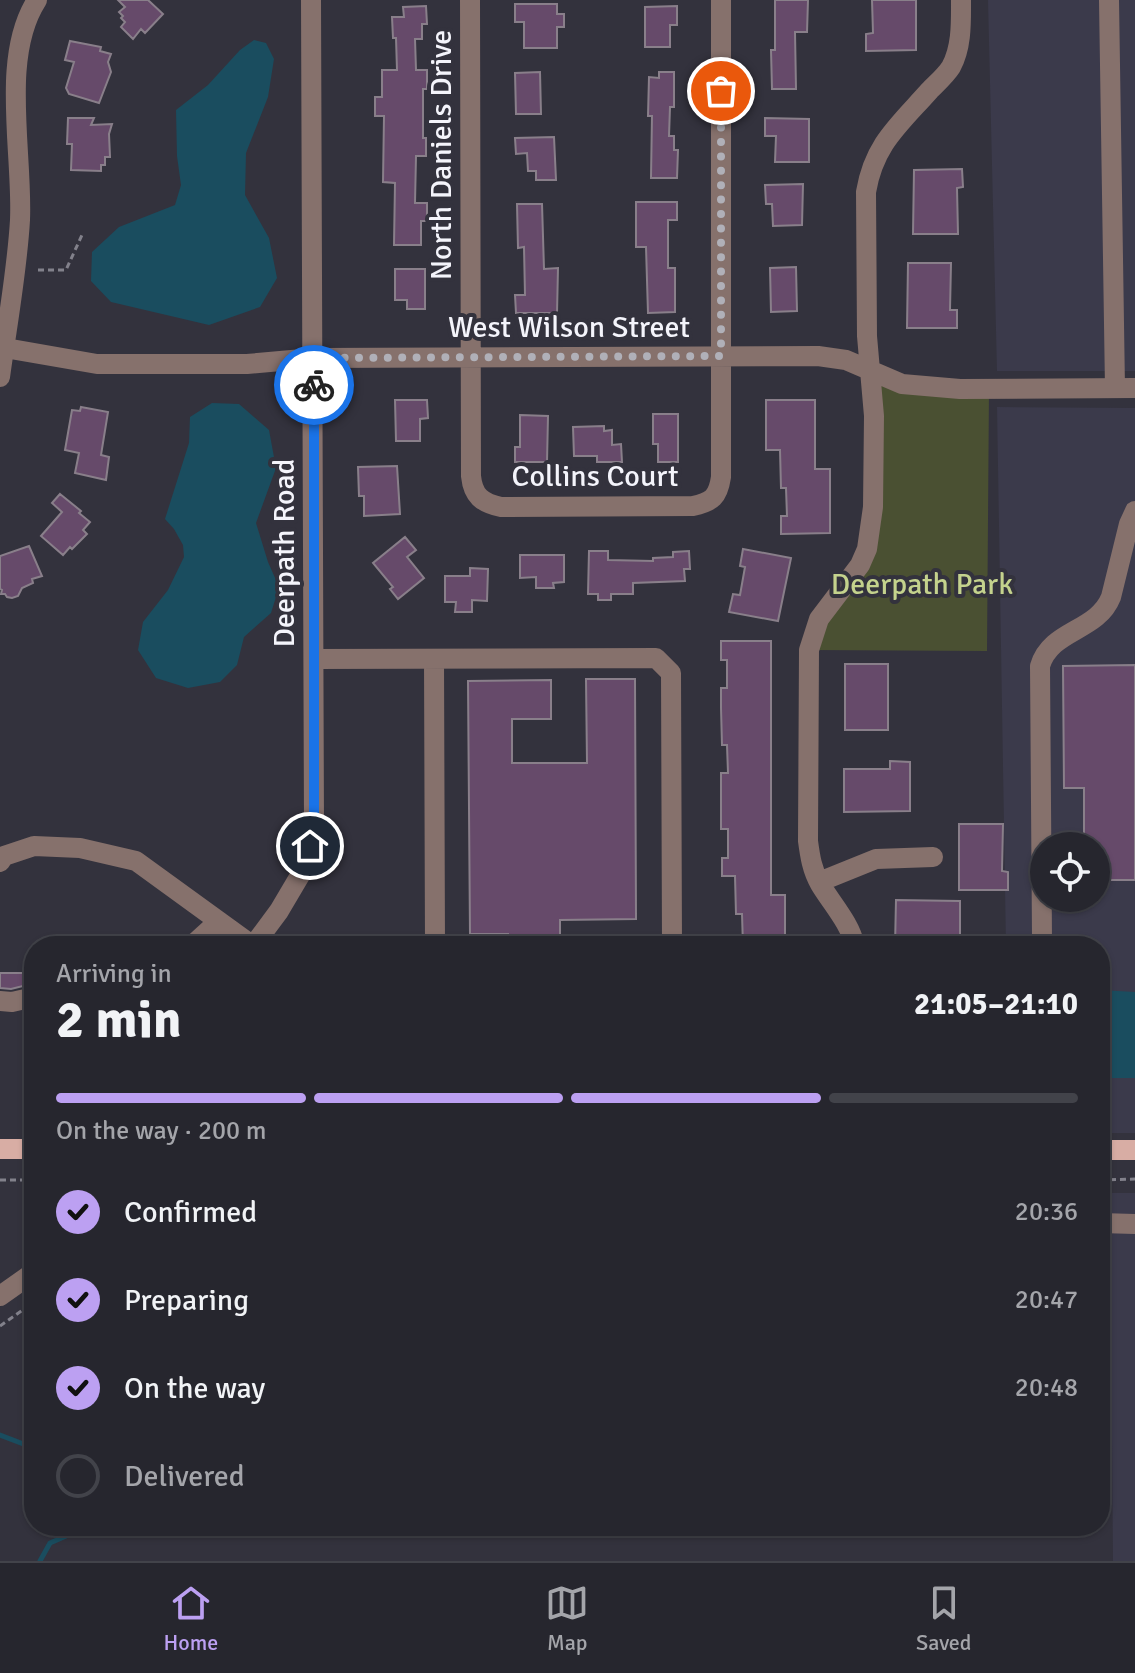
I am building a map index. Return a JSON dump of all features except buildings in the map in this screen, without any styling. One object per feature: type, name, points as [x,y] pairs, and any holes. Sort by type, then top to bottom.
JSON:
[{"type":"main road","points":[[0,1149],[24,1149]]},
{"type":"main road","points":[[1110,1150],[1135,1150]]},
{"type":"street","points":[[0,377],[20,216],[13,68],[16,39],[22,22],[37,0]]},
{"type":"street","name":"Deerpath Road","points":[[260,936],[305,867],[314,826],[311,0]]},
{"type":"street","name":"North Daniels Drive","points":[[470,0],[471,476]]},
{"type":"street","points":[[721,0],[721,356]]},
{"type":"street","points":[[851,936],[811,862],[808,841],[809,650],[819,619],[860,565],[867,549],[873,507],[874,416],[867,336],[866,192],[870,172],[889,136],[951,67],[959,42],[961,0]]},
{"type":"street","points":[[1109,0],[1125,388]]},
{"type":"street","name":"West Wilson Street","points":[[2,347],[97,364],[247,364],[314,358],[818,356],[846,360],[902,384],[930,387],[1125,388]]},
{"type":"street","name":"Collins Court","points":[[471,476],[478,498],[489,505],[501,507],[705,504],[714,498],[721,477],[721,356]]},
{"type":"street","points":[[1042,936],[1040,666],[1050,646],[1107,608],[1135,511]]},
{"type":"street","points":[[314,659],[656,658],[671,673],[672,936]]},
{"type":"street","points":[[434,659],[435,936]]},
{"type":"street","points":[[0,862],[4,856],[34,846],[80,848],[136,861],[239,936]]},
{"type":"street","points":[[819,882],[876,859],[933,857]]},
{"type":"street","points":[[203,936],[219,921]]},
{"type":"street","points":[[0,1001],[24,999]]},
{"type":"street","points":[[1110,1223],[1135,1224]]},
{"type":"street","points":[[0,1296],[24,1279]]},
{"type":"path","points":[[38,270],[66,270],[82,235]]},
{"type":"path","points":[[1110,1180],[1135,1179]]},
{"type":"path","points":[[0,1180],[24,1180]]},
{"type":"path","points":[[0,1326],[24,1309]]},
{"type":"shaded area","points":[[988,0],[1135,0],[1135,371],[997,371]]},
{"type":"shaded area","points":[[254,40],[266,43],[274,59],[268,97],[246,153],[245,195],[269,238],[277,278],[260,307],[209,325],[111,302],[91,281],[92,252],[119,227],[175,205],[181,185],[176,110],[208,85],[240,50]]},
{"type":"shaded area","points":[[212,403],[239,404],[269,430],[276,468],[256,523],[279,587],[271,613],[244,637],[237,665],[220,682],[188,688],[156,678],[138,650],[143,622],[168,590],[184,557],[183,545],[165,519],[189,443],[190,417]]},
{"type":"shaded area","points":[[997,407],[1135,408],[1135,1133],[1110,1133],[1110,936],[1006,936]]},
{"type":"shaded area","points":[[1110,991],[1135,992],[1135,1078],[1110,1078]]},
{"type":"shaded area","points":[[1110,1193],[1135,1193],[1135,1561],[1113,1561]]},
{"type":"green space","name":"Deerpath Park","points":[[870,371],[989,389],[987,651],[809,650],[867,549]]},
{"type":"waterway","points":[[0,1435],[24,1444]]},
{"type":"waterway","points":[[40,1561],[50,1543],[66,1536]]},
{"type":"way so far","points":[[314,385],[314,358],[721,356],[721,91]]},
{"type":"route","points":[[310,846],[314,826],[314,385]]}]
